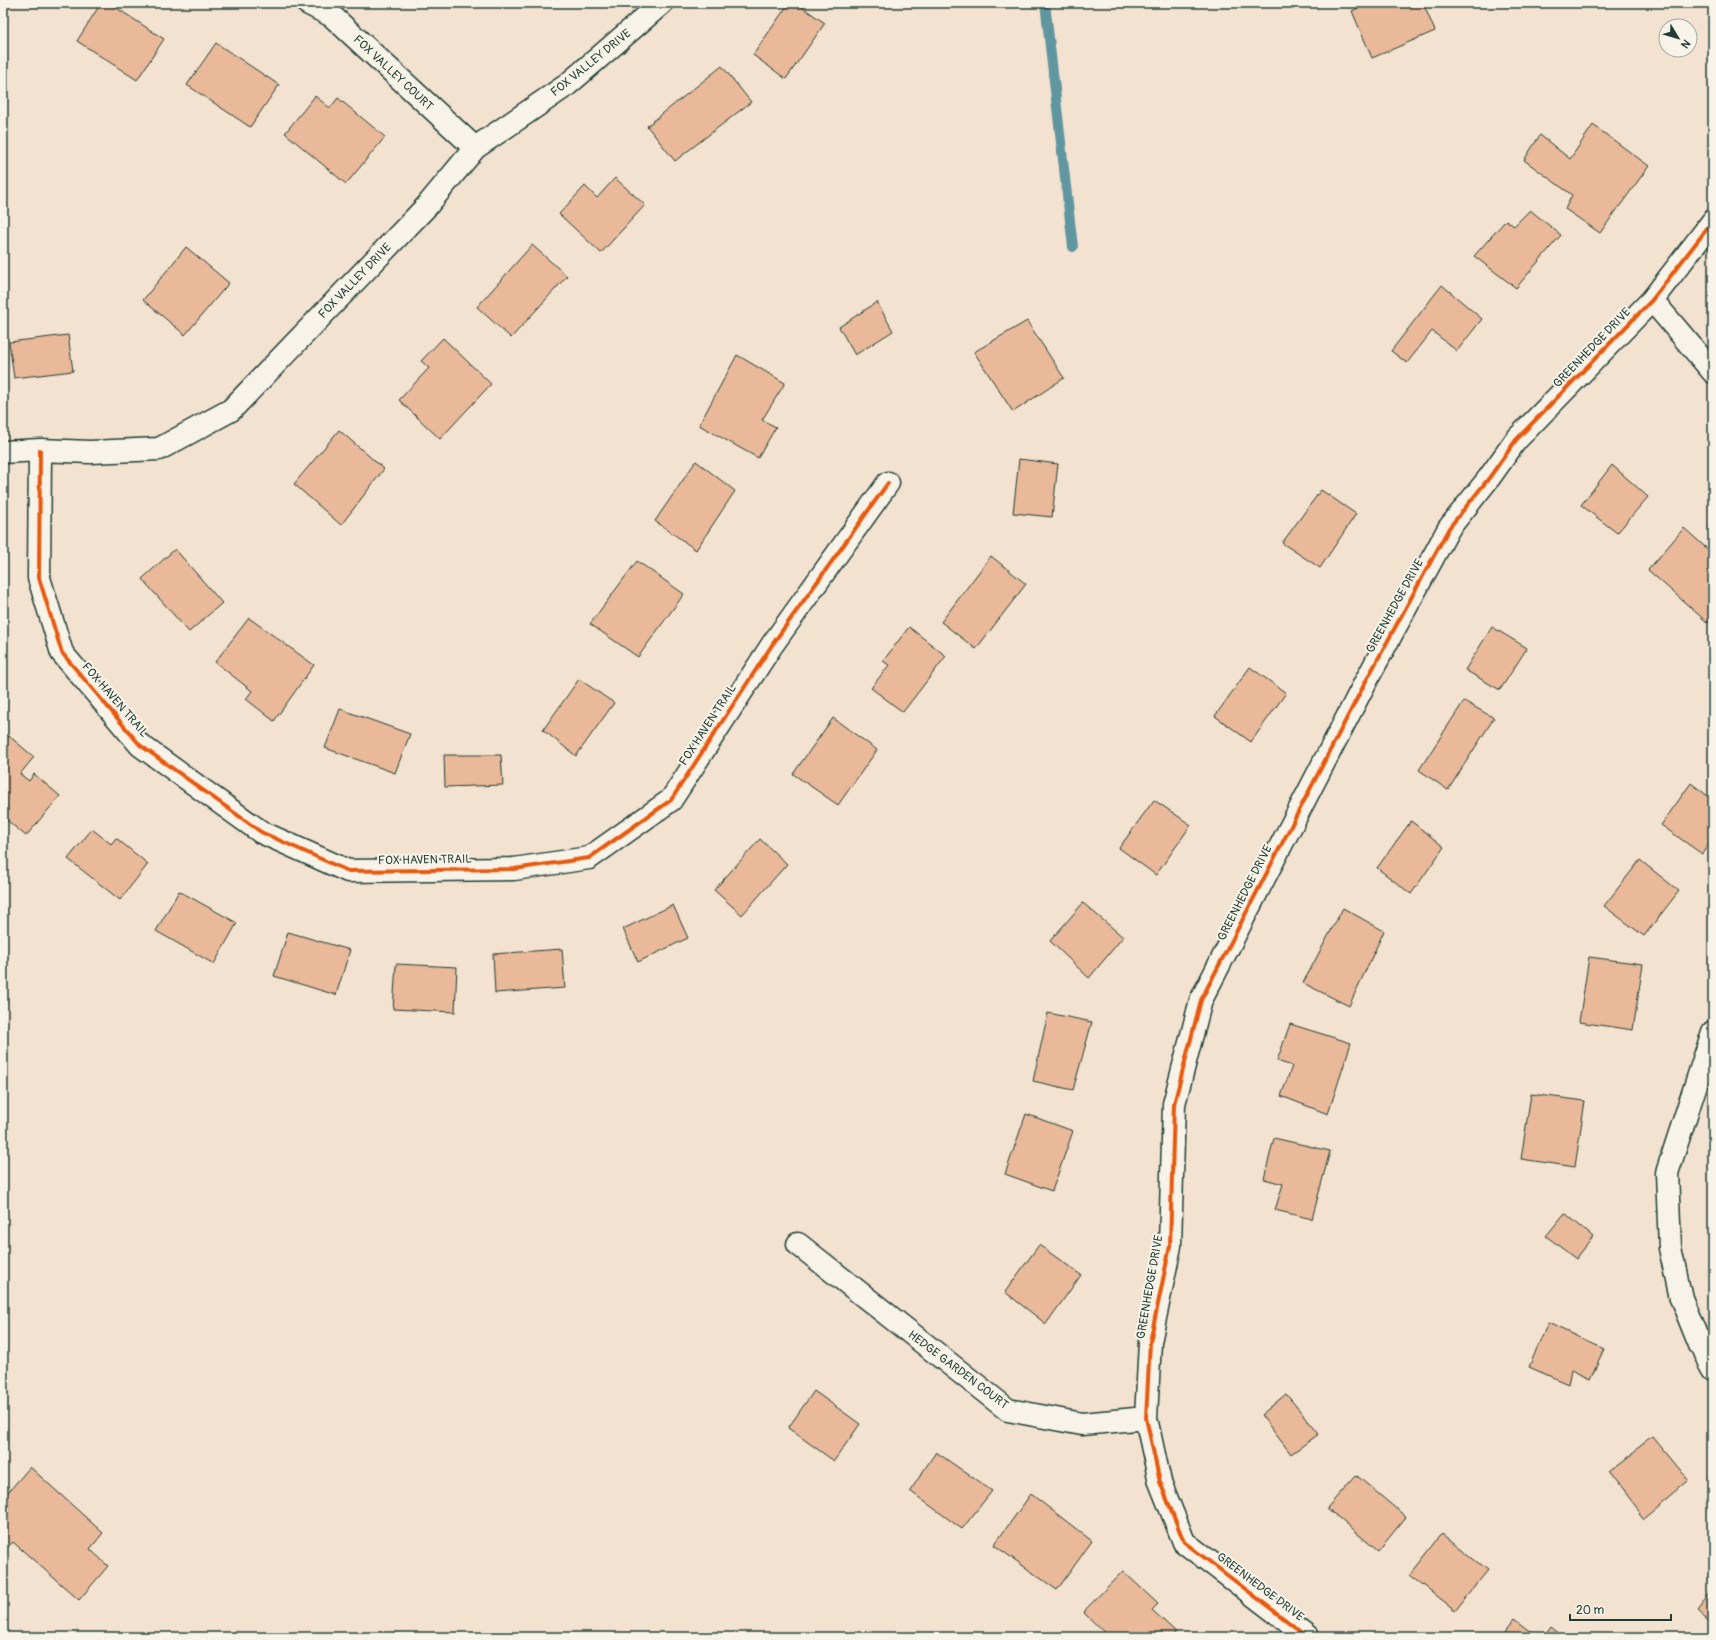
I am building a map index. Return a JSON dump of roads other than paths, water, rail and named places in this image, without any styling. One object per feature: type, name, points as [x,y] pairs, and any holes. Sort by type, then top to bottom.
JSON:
[{"type":"street","name":"FOX VALLEY COURT","points":[[307,3],[332,16],[475,148]]},
{"type":"street","name":"FOX VALLEY DRIVE","points":[[3,452],[40,450],[90,452],[159,449],[231,410],[426,207],[475,148],[567,85],[662,3]]},
{"type":"street","name":"GREENHEDGE DRIVE","points":[[1308,1637],[1184,1542],[1160,1482],[1146,1418],[1150,1342],[1170,1246],[1174,1104],[1201,1000],[1366,681],[1449,528],[1489,478],[1516,440],[1652,300],[1713,221]]},
{"type":"street","points":[[1652,300],[1713,372]]},
{"type":"street","name":"FOX HAVEN TRAIL","points":[[40,450],[39,578],[62,654],[140,745],[261,832],[348,871],[514,869],[589,858],[671,800],[772,645],[888,483]]},
{"type":"street","points":[[1713,1032],[1667,1173],[1670,1248],[1681,1298],[1700,1345],[1713,1368]]},
{"type":"street","name":"HEDGE GARDEN COURT","points":[[798,1244],[1008,1410],[1082,1424],[1146,1418]]},
{"type":"waterway","points":[[1045,3],[1073,247]]}]
